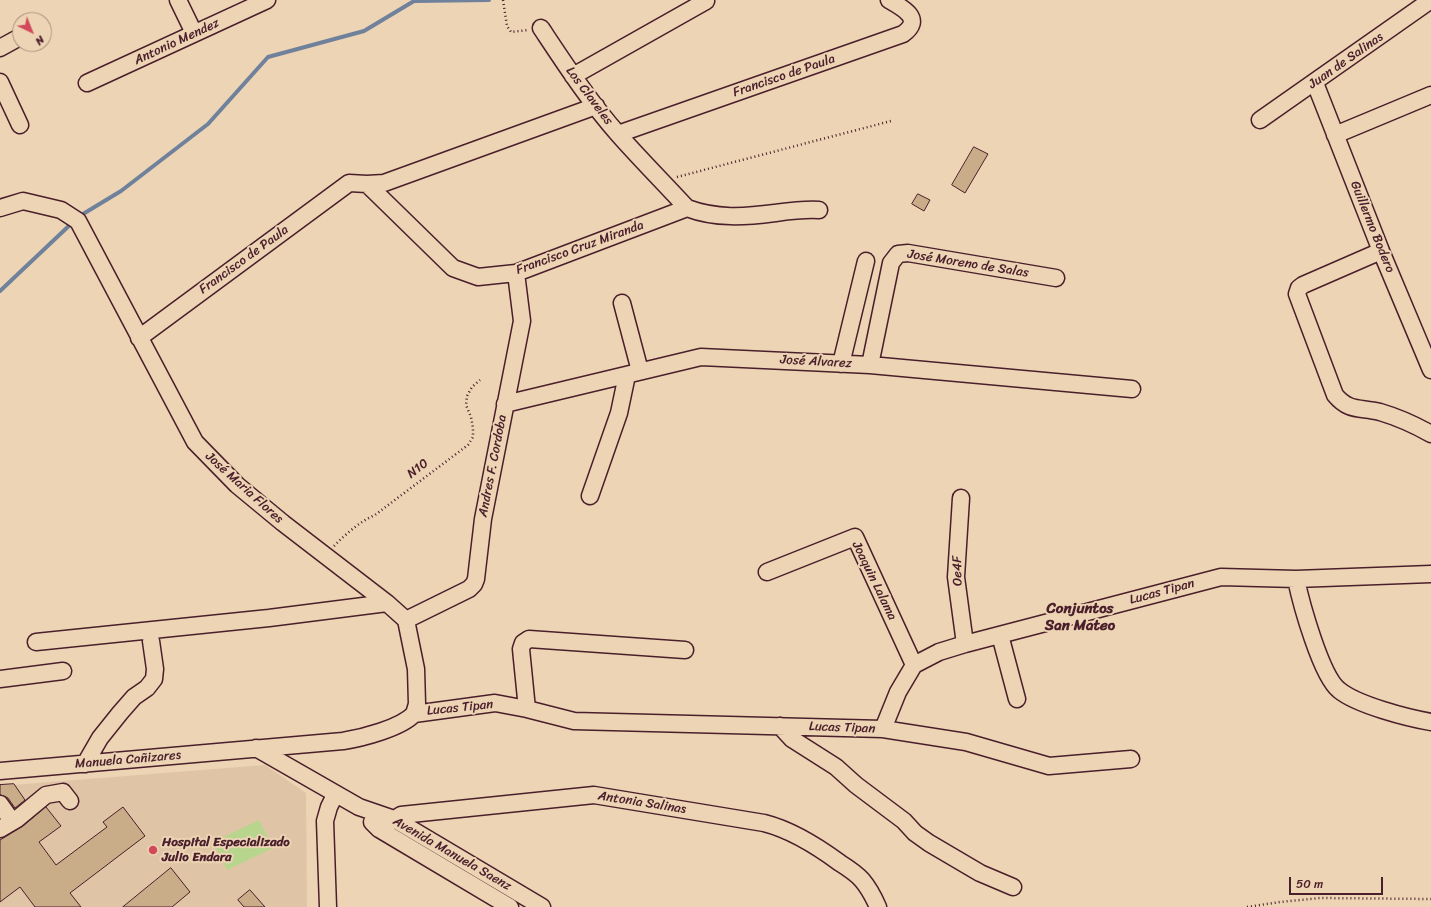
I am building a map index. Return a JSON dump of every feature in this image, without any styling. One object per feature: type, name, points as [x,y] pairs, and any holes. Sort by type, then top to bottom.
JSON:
[{"type":"street","points":[[178,0],[194,33]]},
{"type":"street","name":"Antonio Mendez","points":[[88,83],[266,0]]},
{"type":"street","name":"Francisco de Paula","points":[[618,134],[903,34],[910,29],[912,22],[910,15],[904,8],[889,0]]},
{"type":"street","name":"Juan de Salinas","points":[[1260,120],[1431,0]]},
{"type":"street","points":[[573,76],[706,1]]},
{"type":"street","name":"Los Claveles","points":[[541,28],[573,76],[618,134],[687,208]]},
{"type":"street","points":[[0,48],[12,41]]},
{"type":"street","points":[[0,82],[20,125]]},
{"type":"street","name":"Guillermo Bodero","points":[[1314,83],[1381,251],[1431,370]]},
{"type":"street","points":[[1335,135],[1431,95]]},
{"type":"street","points":[[367,184],[384,184],[596,106]]},
{"type":"street","name":"Francisco de Paula","points":[[139,338],[349,183],[367,184]]},
{"type":"street","name":"Francisco Cruz Miranda","points":[[367,184],[453,268],[478,277],[516,273],[687,208]]},
{"type":"street","name":"José Maria Flores","points":[[0,208],[23,201],[61,210],[78,221],[195,442],[237,485],[283,523],[387,603],[406,620]]},
{"type":"street","points":[[687,208],[701,213],[730,217],[762,215],[809,209],[819,210]]},
{"type":"street","points":[[1381,251],[1303,285],[1299,288],[1297,294],[1335,395],[1342,403],[1349,407],[1380,412],[1414,425],[1431,434]]},
{"type":"street","name":"José Moreno de Salas","points":[[870,365],[891,263],[898,254],[908,253],[1056,278]]},
{"type":"street","points":[[841,364],[866,261]]},
{"type":"street","name":"Andres F. Cordoba","points":[[406,620],[462,593],[474,584],[476,578],[483,519],[504,404],[522,321],[516,273]]},
{"type":"street","points":[[590,496],[634,373],[622,303]]},
{"type":"street","name":"José Alvarez","points":[[504,404],[701,357],[870,365],[1132,389]]},
{"type":"street","name":"Oe4F","points":[[961,498],[956,577],[965,644]]},
{"type":"street","name":"Joaquin Lalama","points":[[766,572],[855,537],[914,665]]},
{"type":"street","name":"Lucas Tipan","points":[[256,748],[343,741],[361,738],[407,720],[414,714],[495,703],[528,709],[574,721],[883,729],[898,692],[914,665],[939,652],[965,644],[1221,577],[1296,580],[1431,574]]},
{"type":"street","points":[[1296,580],[1328,678],[1338,690],[1355,699],[1390,712],[1431,722]]},
{"type":"street","points":[[36,642],[269,618],[387,603]]},
{"type":"street","points":[[406,620],[416,669],[417,704],[414,714]]},
{"type":"street","points":[[1000,635],[1017,699]]},
{"type":"street","points":[[528,709],[520,649],[523,643],[529,639],[685,650]]},
{"type":"street","points":[[85,764],[100,738],[120,713],[134,697],[147,688],[154,679],[155,669],[151,641]]},
{"type":"street","points":[[0,679],[63,671]]},
{"type":"street","points":[[780,726],[792,739],[836,767],[856,785],[900,817],[915,833],[929,843],[980,873],[1013,887]]},
{"type":"street","points":[[883,729],[966,742],[1049,766],[1131,759]]},
{"type":"street","name":"Manuela Cañizares","points":[[0,771],[256,748]]},
{"type":"street","name":"Avenida Manuela Saenz","points":[[256,748],[358,808],[394,819],[542,907]]},
{"type":"street","points":[[0,804],[6,825],[35,805],[46,795],[63,792],[70,801]]},
{"type":"street","points":[[328,907],[325,821],[329,807],[335,795]]},
{"type":"street","name":"Antonia Salinas","points":[[379,829],[401,815],[594,795],[777,826],[789,831],[824,851],[855,873],[862,879],[870,890],[878,907]]},
{"type":"street","name":"Avenida Manuela Saenz","points":[[358,808],[379,829],[510,907]]},
{"type":"path","points":[[503,0],[507,26],[511,32],[541,28]]},
{"type":"path","points":[[663,181],[891,121]]},
{"type":"path","name":"N10","points":[[326,555],[340,539],[359,524],[375,515],[468,445],[473,437],[473,428],[471,417],[466,405],[467,396],[472,387],[480,380]]},
{"type":"path","points":[[1246,907],[1320,898],[1431,898]]},
{"type":"shaded area","name":"Hospital Especializado Julio Endara","points":[[265,765],[306,793],[307,907],[0,907],[0,786]]},
{"type":"green space","points":[[259,820],[273,848],[227,870],[213,842]]},
{"type":"building","points":[[974,147],[988,154],[965,193],[952,185]]},
{"type":"building","points":[[918,194],[930,200],[924,211],[912,204]]},
{"type":"building","points":[[14,784],[25,800],[15,808],[8,798],[0,795],[0,785]]},
{"type":"building","name":"Hospital Especializado Julio Endara","points":[[46,807],[61,826],[39,842],[56,865],[107,827],[103,822],[123,807],[145,836],[70,893],[81,907],[35,907],[20,887],[0,902],[0,840],[23,826]]},
{"type":"building","name":"Hospital Especializado Julio Endara","points":[[171,868],[190,892],[172,907],[123,907]]},
{"type":"building","points":[[250,890],[265,907],[244,907],[238,900]]},
{"type":"waterway","points":[[78,217],[121,191],[208,124],[268,57],[364,31],[414,1],[489,0]]},
{"type":"waterway","points":[[0,291],[73,222]]},
{"type":"place","name":"Hospital Especializado Julio Endara","points":[[153,850]]},
{"type":"district","name":"Conjuntos San Mateo","points":[[1080,618]]}]
